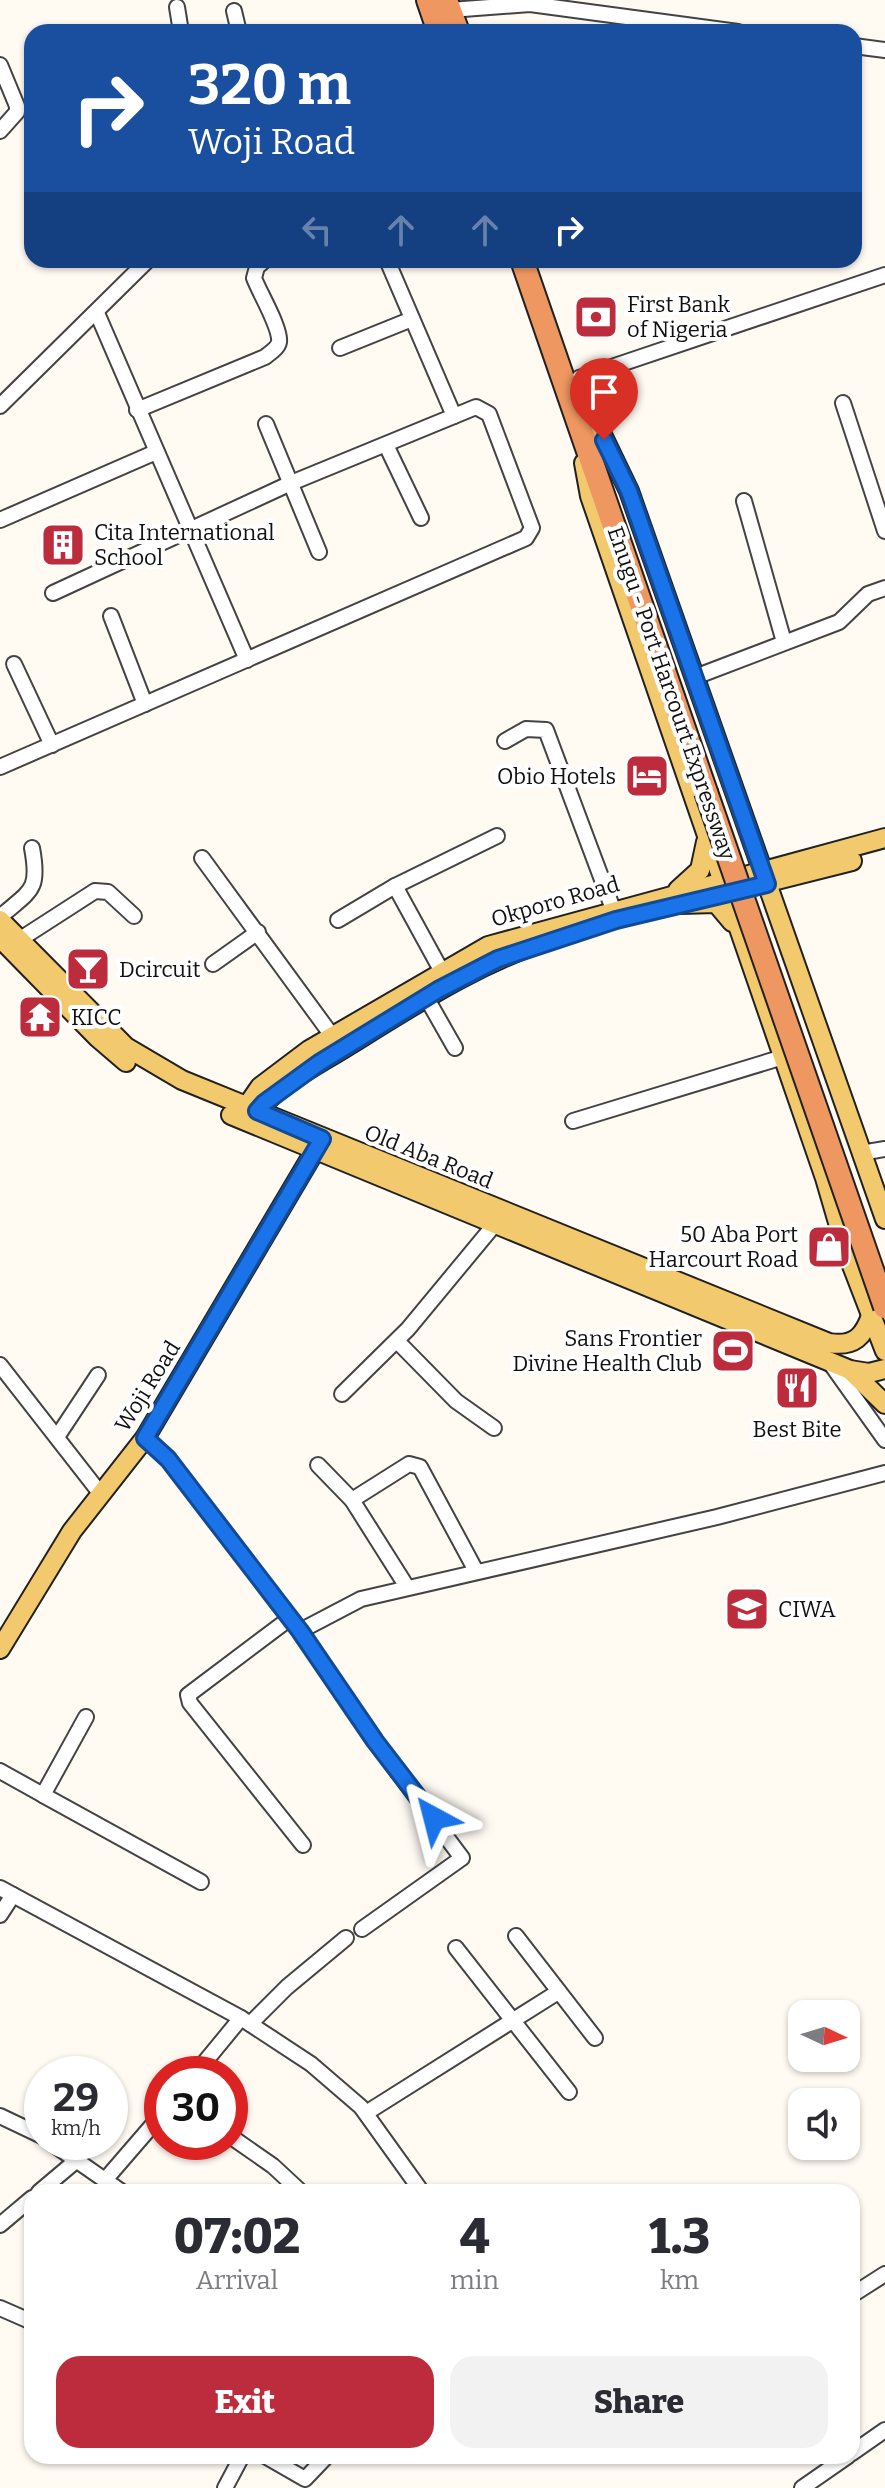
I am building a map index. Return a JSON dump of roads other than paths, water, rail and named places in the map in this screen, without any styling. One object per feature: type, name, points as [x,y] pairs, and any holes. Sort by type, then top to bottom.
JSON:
[{"type":"highway","points":[[428,0],[441,19]]},
{"type":"highway","name":"Enugu - Port Harcourt Expressway","points":[[525,268],[885,1266]]},
{"type":"highway","name":"Enugu - Port Harcourt Expressway","points":[[541,268],[592,414],[878,1310]]},
{"type":"main road","points":[[571,402],[590,496],[725,886],[846,1250],[878,1310],[885,1351]]},
{"type":"main road","points":[[592,414],[629,491],[885,1219]]},
{"type":"main road","points":[[676,899],[700,870],[706,854],[706,832]]},
{"type":"main road","name":"Okporo Road","points":[[247,1114],[309,1069],[426,997],[514,952],[676,899],[765,877],[885,838]]},
{"type":"main road","name":"Okporo Road","points":[[765,877],[812,872],[885,850]]},
{"type":"main road","points":[[789,948],[783,896],[795,879],[812,872]]},
{"type":"main road","points":[[676,899],[722,906],[744,942]]},
{"type":"main road","name":"Okporo Road","points":[[247,1114],[269,1080],[441,970],[498,941],[613,909],[676,899]]},
{"type":"main road","name":"Old Aba Road","points":[[0,918],[140,1057],[247,1114],[495,1224],[850,1370],[869,1373],[885,1369]]},
{"type":"main road","name":"Old Aba Road","points":[[0,938],[118,1056],[162,1084],[247,1114]]},
{"type":"main road","name":"Old Aba Road","points":[[318,1146],[829,1343],[849,1344],[857,1340],[878,1310]]},
{"type":"main road","name":"Woji Road","points":[[0,1649],[72,1531],[145,1438],[318,1146]]},
{"type":"main road","points":[[853,1261],[849,1231],[853,1218],[864,1212],[876,1213],[885,1219]]},
{"type":"main road","points":[[850,1370],[885,1404]]},
{"type":"street","points":[[441,19],[515,2],[677,24]]},
{"type":"street","points":[[177,7],[180,24]]},
{"type":"street","points":[[234,11],[237,24]]},
{"type":"street","points":[[862,47],[885,50]]},
{"type":"street","points":[[0,65],[17,106],[17,112],[0,131]]},
{"type":"street","points":[[0,406],[140,268]]},
{"type":"street","points":[[137,410],[265,357],[275,349],[279,342],[277,331],[254,278],[257,268]]},
{"type":"street","points":[[390,268],[454,416]]},
{"type":"street","points":[[579,378],[885,275]]},
{"type":"street","points":[[97,313],[247,660]]},
{"type":"street","points":[[340,348],[412,319]]},
{"type":"street","points":[[843,403],[885,531]]},
{"type":"street","points":[[0,767],[530,534],[530,520],[489,414],[476,407],[291,483],[53,593]]},
{"type":"street","points":[[266,424],[319,552]]},
{"type":"street","points":[[386,445],[421,518]]},
{"type":"street","points":[[0,520],[156,452]]},
{"type":"street","points":[[744,501],[784,642]]},
{"type":"street","points":[[695,677],[839,622],[868,594],[885,588]]},
{"type":"street","points":[[111,616],[145,704]]},
{"type":"street","points":[[14,664],[52,745]]},
{"type":"street","points":[[505,741],[526,729],[546,730],[613,909]]},
{"type":"street","points":[[338,920],[395,886],[497,836]]},
{"type":"street","points":[[0,918],[33,886],[36,872],[32,848]]},
{"type":"street","points":[[202,858],[333,1037]]},
{"type":"street","points":[[395,886],[441,970]]},
{"type":"street","points":[[19,940],[95,891],[108,892],[134,916]]},
{"type":"street","points":[[213,964],[258,932]]},
{"type":"street","points":[[426,997],[455,1048]]},
{"type":"street","points":[[573,1121],[783,1057]]},
{"type":"street","points":[[861,1153],[885,1149]]},
{"type":"street","points":[[342,1394],[397,1341],[467,1262],[495,1224]]},
{"type":"street","points":[[397,1341],[456,1401],[494,1428]]},
{"type":"street","points":[[828,1360],[885,1440]]},
{"type":"street","points":[[0,1365],[100,1493]]},
{"type":"street","points":[[57,1437],[98,1375]]},
{"type":"street","points":[[145,1438],[168,1459],[300,1631],[375,1741],[462,1858],[362,1929]]},
{"type":"street","points":[[352,1500],[409,1464],[420,1467],[476,1571]]},
{"type":"street","points":[[318,1465],[352,1500],[407,1587]]},
{"type":"street","points":[[300,1631],[349,1603],[407,1587],[717,1517],[885,1473]]},
{"type":"street","points":[[289,1619],[188,1695],[190,1703],[303,1845]]},
{"type":"street","points":[[43,1795],[86,1717]]},
{"type":"street","points":[[0,1771],[201,1882]]},
{"type":"street","points":[[0,1915],[7,1892],[246,2021],[311,2064],[366,2113],[416,2184]]},
{"type":"street","points":[[516,1936],[595,2038]]},
{"type":"street","points":[[212,2056],[246,2021],[346,1938]]},
{"type":"street","points":[[456,1948],[569,2092]]},
{"type":"street","points":[[366,2113],[558,1992]]},
{"type":"street","points":[[0,2116],[24,2127]]},
{"type":"street","points":[[105,2180],[144,2135]]},
{"type":"street","points":[[248,2149],[292,2184]]},
{"type":"street","points":[[48,2184],[77,2160],[111,2184]]},
{"type":"street","points":[[0,2225],[24,2205]]},
{"type":"street","points":[[860,2290],[885,2274]]},
{"type":"street","points":[[0,2308],[24,2318]]},
{"type":"street","points":[[860,2447],[885,2430]]},
{"type":"street","points":[[225,2488],[238,2464]]},
{"type":"street","points":[[279,2464],[305,2479],[319,2464]]},
{"type":"street","points":[[809,2486],[837,2464]]},
{"type":"place","name":"First Bank of Nigeria","points":[[596,317]]},
{"type":"place","name":"Cita International School","points":[[63,545]]},
{"type":"place","name":"Obio Hotels","points":[[647,776]]},
{"type":"place","name":"Dcircuit","points":[[88,969]]},
{"type":"place","name":"KICC","points":[[40,1017]]},
{"type":"place","name":"50 Aba Port Harcourt Road","points":[[829,1247]]},
{"type":"place","name":"Sans Frontier Divine Health Club","points":[[733,1351]]},
{"type":"place","name":"Best Bite","points":[[797,1388]]},
{"type":"place","name":"CIWA","points":[[747,1609]]}]
